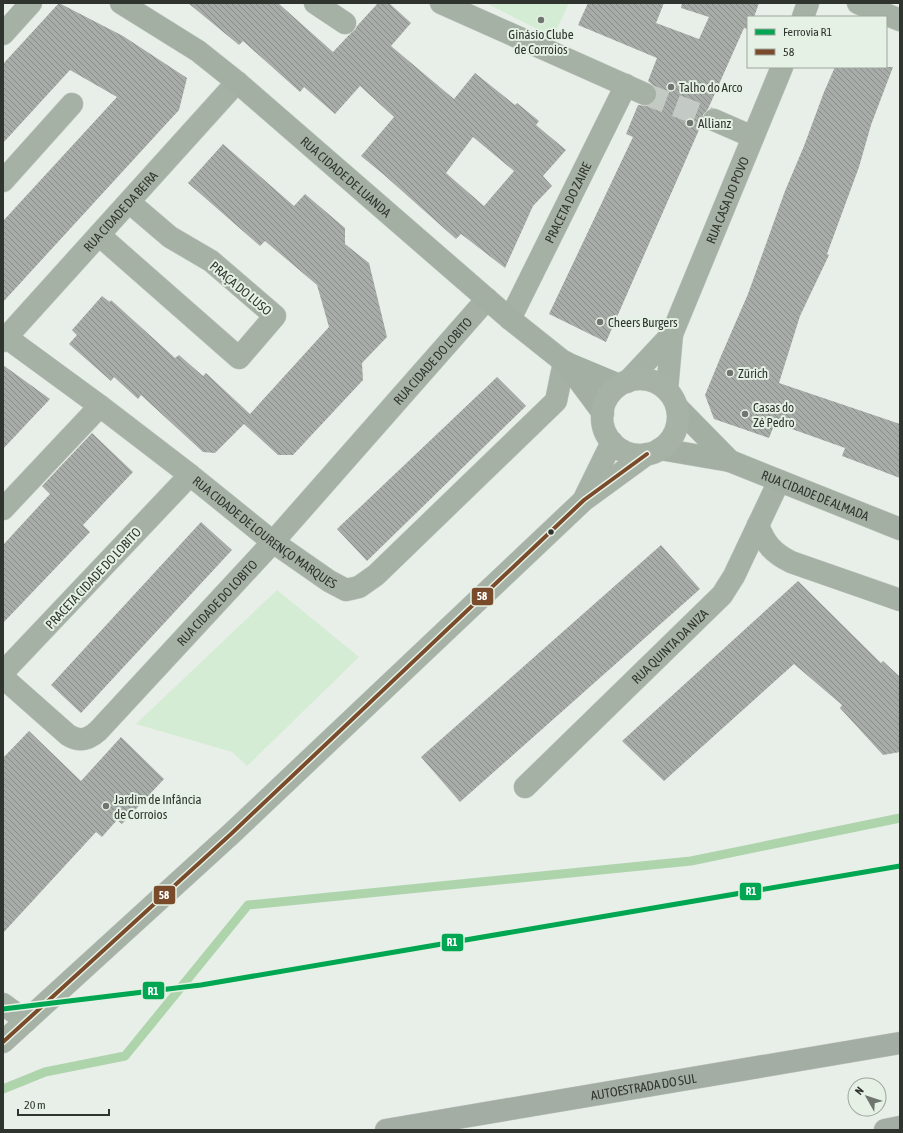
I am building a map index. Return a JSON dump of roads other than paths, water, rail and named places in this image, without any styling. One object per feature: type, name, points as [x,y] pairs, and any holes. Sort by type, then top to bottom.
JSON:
[{"type":"highway","name":"AUTOESTRADA DO SUL","points":[[386,1130],[900,1043]]},
{"type":"highway","points":[[885,1130],[900,1127]]},
{"type":"main road","name":"RUA CIDADE DE LUANDA","points":[[127,4],[198,51],[237,82],[510,319],[564,362],[603,413]]},
{"type":"main road","name":"RUA CIDADE DE LUANDA","points":[[564,362],[623,384]]},
{"type":"main road","points":[[3,1042],[237,829],[584,500],[654,452],[669,441],[676,430],[678,420],[672,398],[659,384],[646,379],[640,379],[623,384],[610,394],[606,401],[603,413],[603,424],[608,436],[612,442],[628,453],[654,452]]},
{"type":"main road","name":"RUA CIDADE DE ALMADA","points":[[672,398],[730,461]]},
{"type":"main road","points":[[584,500],[612,442]]},
{"type":"main road","name":"RUA CIDADE DE ALMADA","points":[[654,452],[730,461],[900,529]]},
{"type":"street","points":[[3,34],[31,3]]},
{"type":"street","points":[[315,3],[344,23]]},
{"type":"street","name":"PRACETA DO ZAIRE","points":[[441,3],[636,89],[510,319]]},
{"type":"street","points":[[803,16],[808,3]]},
{"type":"street","points":[[858,3],[900,20]]},
{"type":"street","name":"RUA CASA DO POVO","points":[[623,384],[672,334],[782,68]]},
{"type":"street","name":"RUA CIDADE DA BEIRA","points":[[4,337],[99,235],[237,82]]},
{"type":"street","points":[[3,181],[72,104]]},
{"type":"street","points":[[714,120],[753,137]]},
{"type":"street","name":"PRAÇA DO LUSO","points":[[99,235],[239,358],[275,316],[210,261],[170,237],[129,202]]},
{"type":"street","name":"RUA CIDADE DO LOBITO","points":[[6,687],[72,737],[78,740],[93,735],[273,542],[487,299]]},
{"type":"street","name":"RUA CASA DO POVO","points":[[672,334],[672,398]]},
{"type":"street","name":"RUA CIDADE DE LOURENÇO MARQUES","points":[[4,337],[100,406],[190,475],[273,542],[346,590],[359,587],[376,575],[556,401],[564,362]]},
{"type":"street","points":[[3,510],[100,406]]},
{"type":"street","name":"PRACETA CIDADE DO LOBITO","points":[[6,687],[7,681],[5,675],[8,668],[190,475]]},
{"type":"street","name":"RUA QUINTA DA NIZA","points":[[525,786],[722,595],[734,576],[779,481]]},
{"type":"street","points":[[758,525],[763,539],[779,556],[791,562],[900,600]]},
{"type":"street","points":[[3,1004],[26,1021]]},
{"type":"waterway","points":[[3,1089],[45,1072],[125,1056],[248,905],[691,861],[900,818]]},
{"type":"tunnel","points":[[645,94],[714,120]]},
{"type":"rail line","name":"R1","points":[[3,1009],[201,985],[900,866]]},
{"type":"place","name":"Ginásio Clube de Corroios","points":[[541,20]]},
{"type":"place","name":"Talho do Arco","points":[[671,87]]},
{"type":"place","name":"Allianz","points":[[690,123]]},
{"type":"place","name":"Cheers Burgers","points":[[600,322]]},
{"type":"place","name":"Zürich","points":[[730,373]]},
{"type":"place","name":"Casas do Zé Pedro","points":[[745,414]]},
{"type":"place","name":"Jardim de Infância de Corroios","points":[[106,806]]}]
